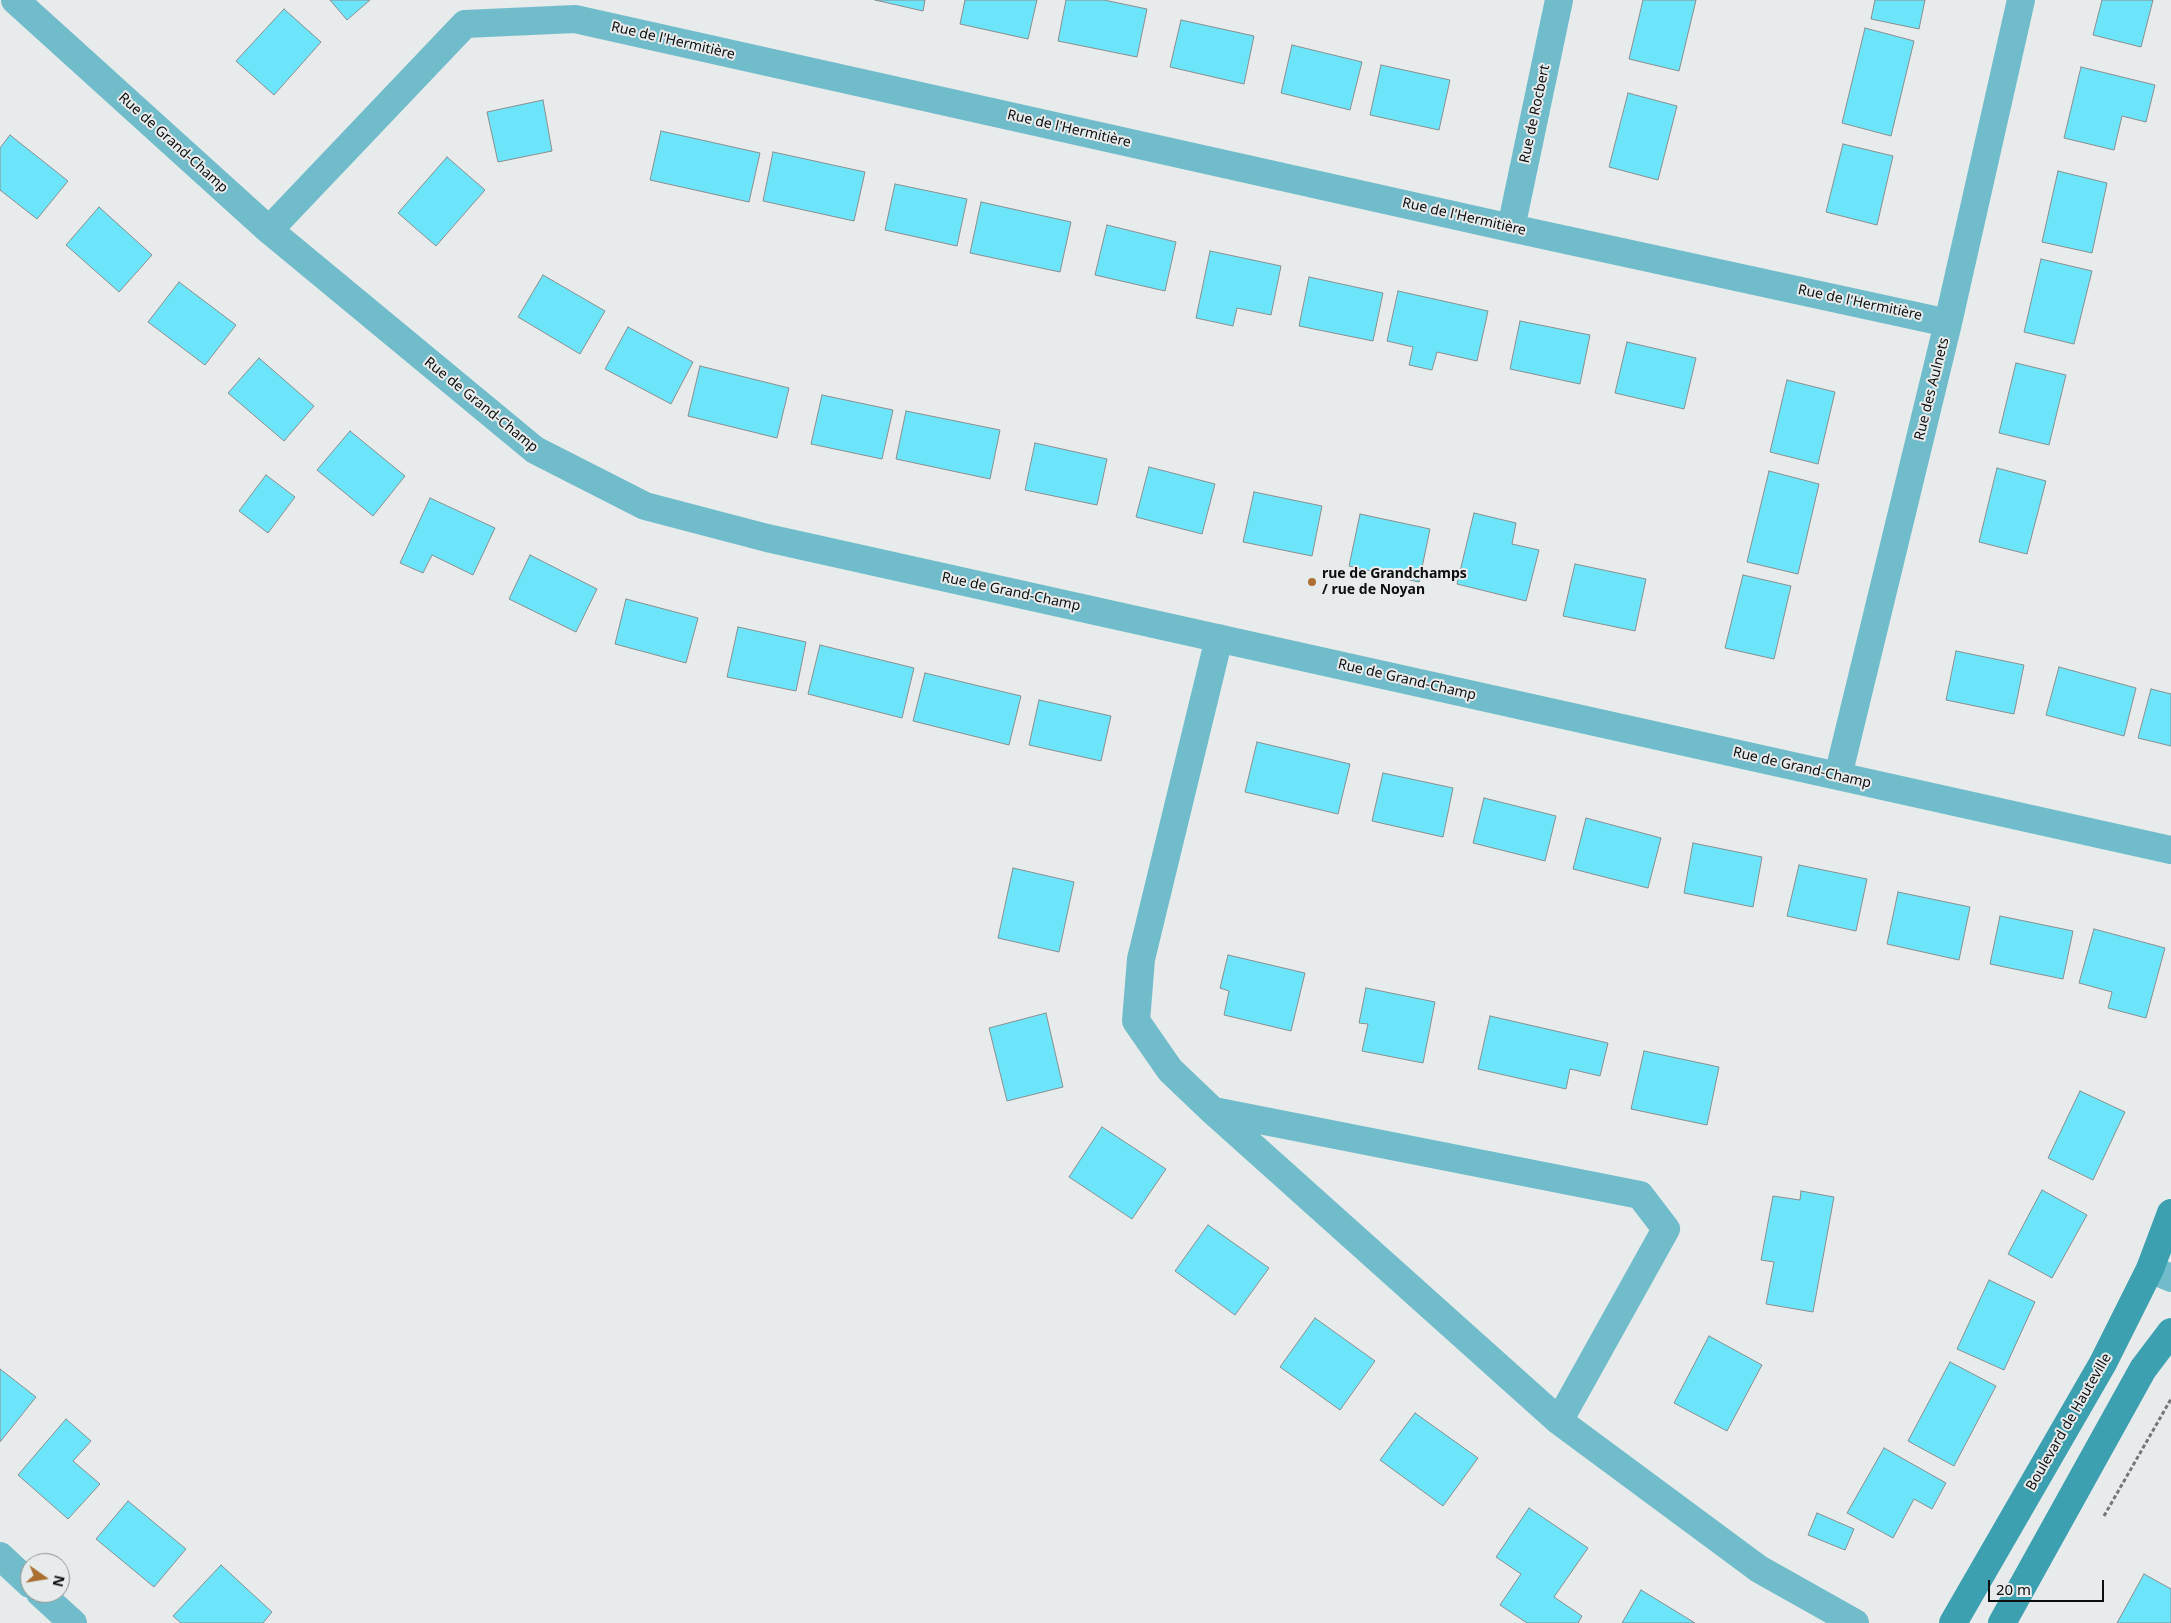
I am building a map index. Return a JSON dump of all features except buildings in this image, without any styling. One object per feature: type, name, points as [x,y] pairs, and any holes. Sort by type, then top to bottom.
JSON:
[{"type":"street","name":"Rue de Grand-Champ","points":[[15,0],[268,230],[535,450],[645,506],[766,538],[2171,850]]},
{"type":"street","name":"Rue de Rocbert","points":[[1511,228],[1559,0]]},
{"type":"street","name":"Rue des Aulnets","points":[[1838,776],[1948,322],[2020,0]]},
{"type":"street","name":"Rue de l'Hermitière","points":[[268,230],[465,24],[575,19],[1511,228],[1948,322]]},
{"type":"street","points":[[1219,638],[1141,959],[1136,1021],[1170,1070],[1213,1111],[1559,1421],[1759,1569],[1855,1623]]},
{"type":"street","points":[[1213,1111],[1640,1195],[1666,1229],[1559,1421]]},
{"type":"street","name":"Boulevard de Hauteville","points":[[1952,1623],[2103,1363],[2160,1273],[2171,1213]]},
{"type":"street","points":[[2002,1623],[2143,1369],[2171,1332]]},
{"type":"street","points":[[0,1556],[20,1575]]},
{"type":"street","points":[[51,1603],[73,1623]]},
{"type":"path","points":[[2102,1520],[2171,1399]]},
{"type":"place","name":"rue de Grandchamps / rue de Noyan","points":[[1312,582]]}]
